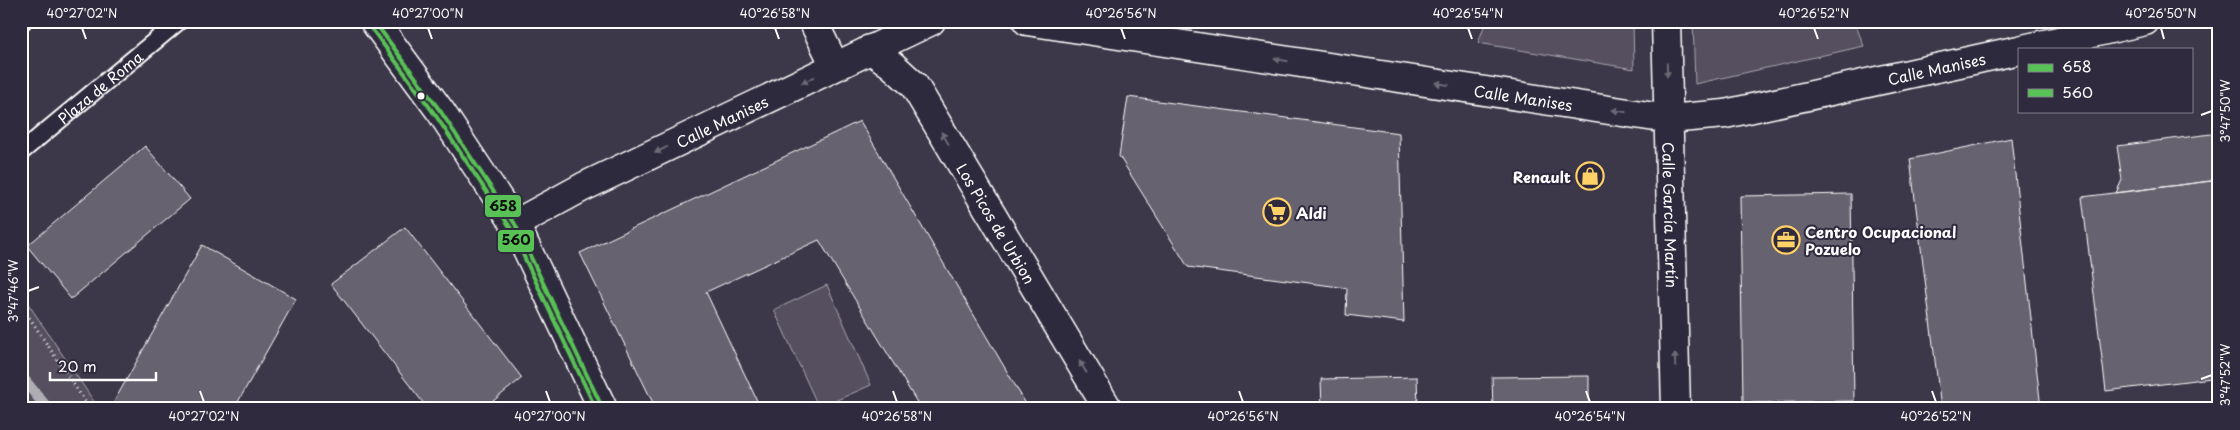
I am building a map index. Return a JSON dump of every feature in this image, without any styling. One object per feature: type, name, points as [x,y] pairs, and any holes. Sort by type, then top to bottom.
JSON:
[{"type":"street","points":[[374,21],[441,112],[515,224],[603,409]]},
{"type":"street","points":[[813,21],[831,58],[838,65]]},
{"type":"street","name":"Calle Manises","points":[[515,224],[582,187],[931,21]]},
{"type":"street","name":"Calle Manises","points":[[1027,21],[1668,118],[1725,114],[2018,50]]},
{"type":"street","name":"Calle García Martín","points":[[1666,21],[1676,409]]},
{"type":"street","points":[[2027,48],[2145,21]]},
{"type":"street","name":"Los Picos de Urbion","points":[[870,50],[892,65],[914,85],[1108,409]]},
{"type":"lane","name":"Plaza de Roma","points":[[21,152],[179,21]]},
{"type":"path","points":[[21,305],[90,409]]},
{"type":"shaded area","points":[[1486,21],[1633,21],[1634,69],[1478,43]]},
{"type":"shaded area","points":[[1693,21],[1854,21],[1864,46],[1695,84]]},
{"type":"shaded area","points":[[827,285],[871,385],[819,408],[774,310]]},
{"type":"shaded area","points":[[21,293],[99,409],[21,409]]},
{"type":"building","name":"Aldi","points":[[1128,97],[1399,133],[1404,322],[1346,315],[1347,288],[1188,267],[1119,156]]},
{"type":"building","points":[[860,121],[1029,409],[921,409],[819,240],[706,292],[761,409],[656,409],[580,253]]},
{"type":"building","points":[[2219,133],[2219,180],[2116,193],[2122,180],[2117,146]]},
{"type":"building","points":[[2011,138],[2041,409],[1941,409],[1910,159]]},
{"type":"building","points":[[145,146],[190,199],[71,299],[27,246]]},
{"type":"building","points":[[2219,180],[2219,377],[2106,391],[2082,197]]},
{"type":"building","points":[[1851,194],[1854,401],[1743,403],[1740,196]]},
{"type":"building","points":[[405,227],[522,378],[483,409],[428,409],[331,284]]},
{"type":"building","points":[[202,245],[296,299],[234,409],[115,409],[111,407]]},
{"type":"building","points":[[1589,376],[1589,409],[1493,409],[1492,377]]},
{"type":"building","points":[[1417,377],[1418,409],[1322,409],[1321,379]]},
{"type":"waterway","points":[[21,376],[48,409]]},
{"type":"transit line","name":"658","points":[[374,21],[441,112],[515,224],[603,409]]},
{"type":"transit line","name":"560","points":[[369,25],[436,116],[510,227],[596,409]]},
{"type":"place","name":"Renault","points":[[1590,176]]},
{"type":"place","name":"Aldi","points":[[1277,212]]},
{"type":"place","name":"Centro Ocupacional Pozuelo","points":[[1786,240]]}]
